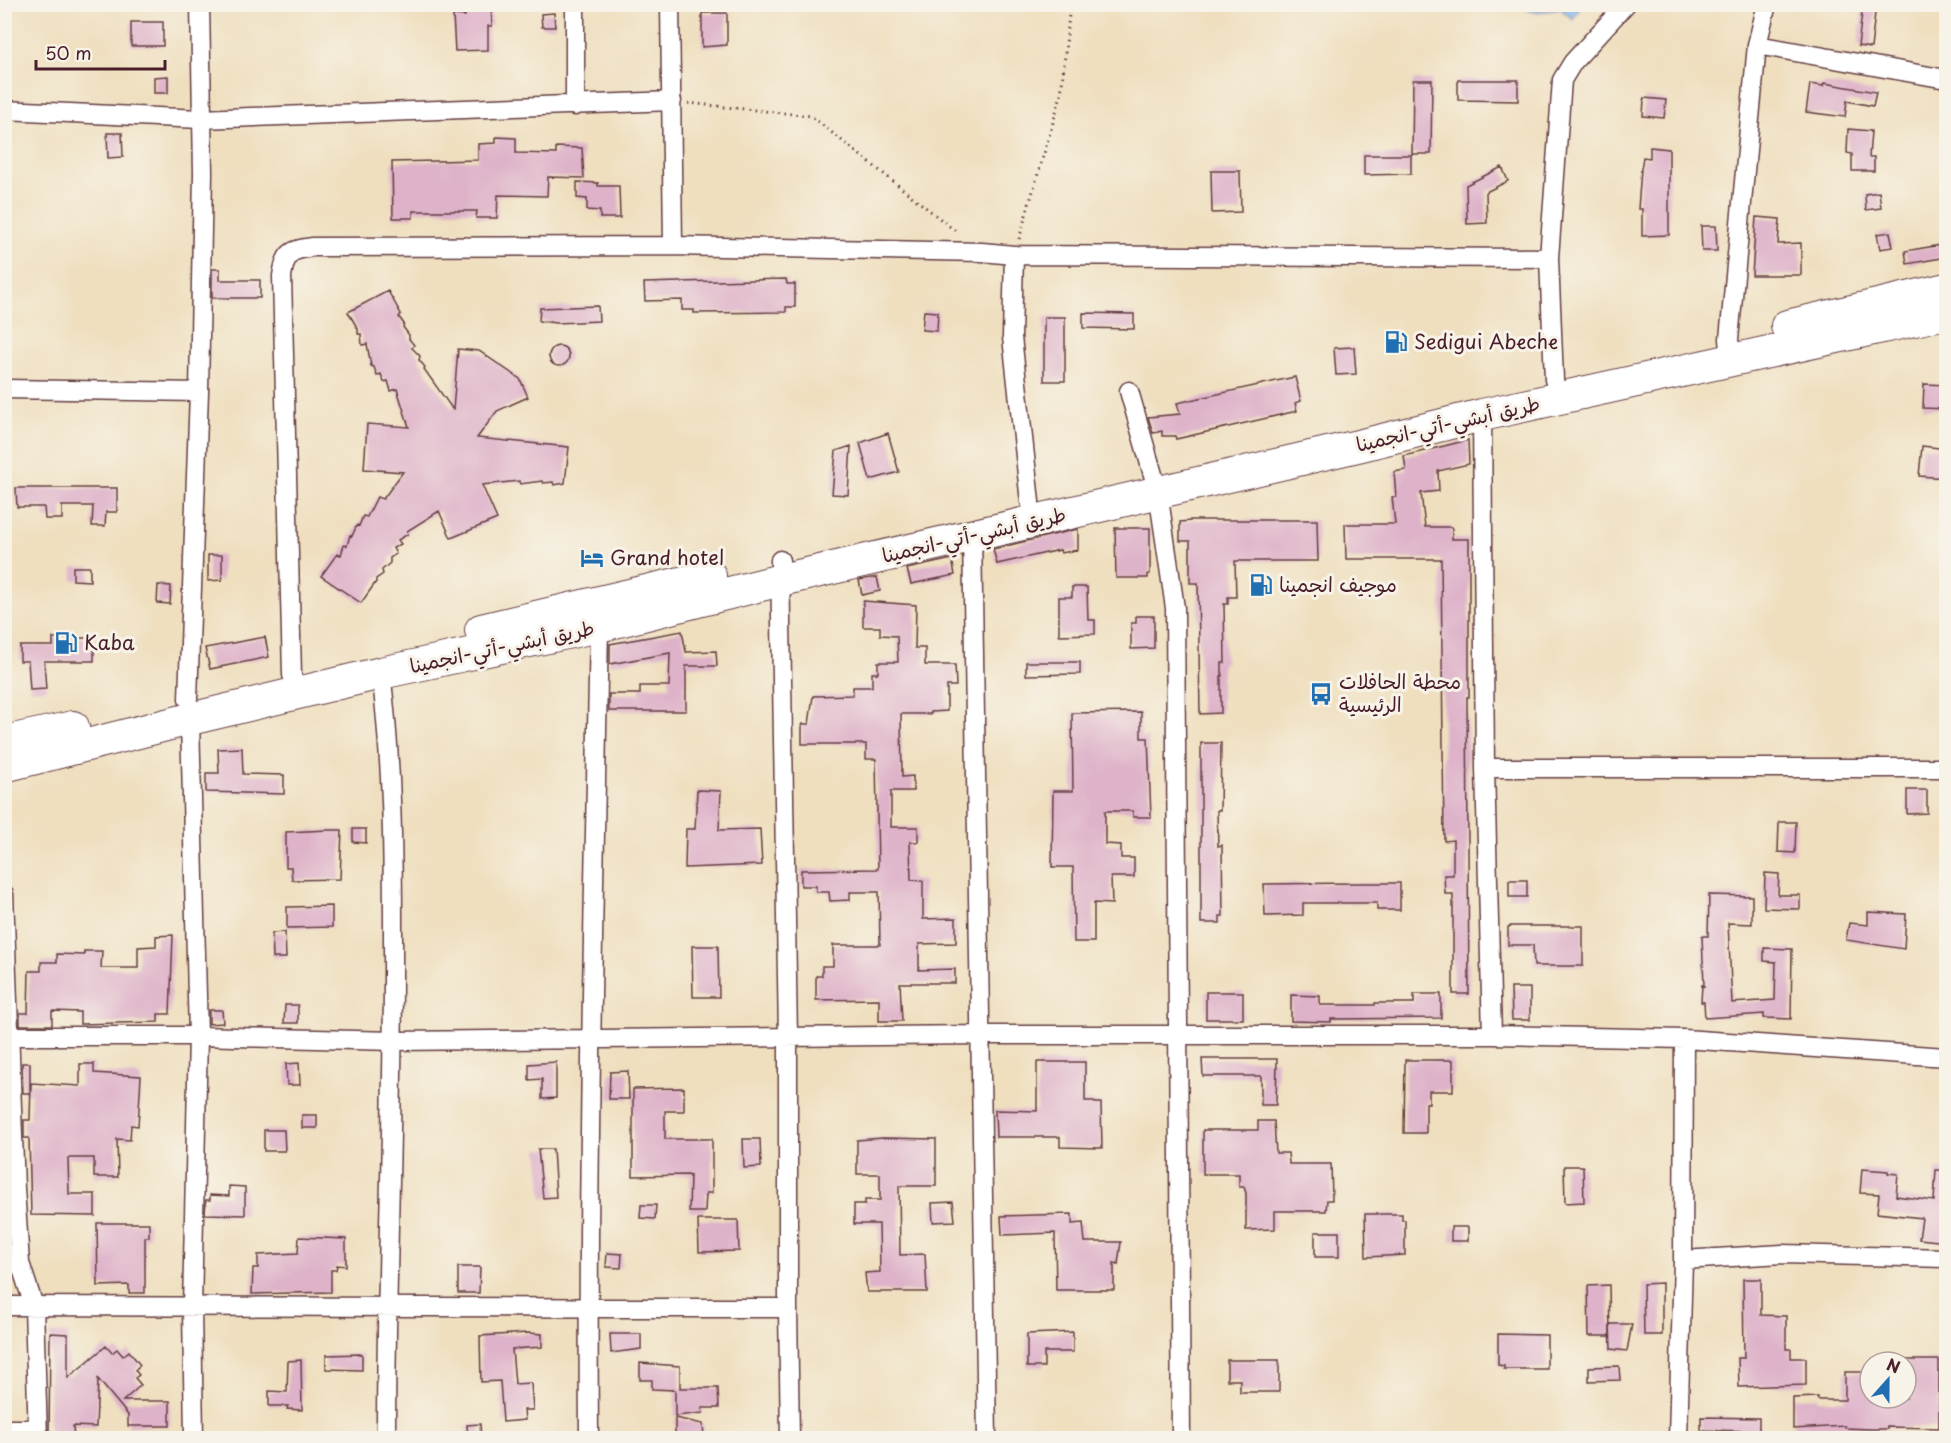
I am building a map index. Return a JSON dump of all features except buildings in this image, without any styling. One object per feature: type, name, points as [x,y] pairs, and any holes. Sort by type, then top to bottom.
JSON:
[{"type":"highway","points":[[4,742],[189,709],[292,675],[780,570],[1030,502],[1155,483],[1342,439],[1554,381],[1730,350],[1947,289]]},
{"type":"highway","name":"طريق أبشي-أتي-انجمينا","points":[[1342,439],[1482,415],[1684,372],[1730,350],[1947,313]]},
{"type":"highway","name":"طريق أبشي-أتي-انجمينا","points":[[4,766],[189,709],[381,673],[599,626],[780,570],[972,535],[1155,483]]},
{"type":"street","points":[[194,1438],[192,1308],[198,1036],[189,709],[203,173],[200,4]]},
{"type":"street","points":[[575,4],[575,106]]},
{"type":"street","points":[[670,4],[673,246]]},
{"type":"street","points":[[1554,381],[1549,258],[1562,80],[1573,62],[1626,4]]},
{"type":"street","points":[[1730,350],[1757,45],[1767,4]]},
{"type":"street","points":[[1757,45],[1947,80]]},
{"type":"street","points":[[4,110],[201,118],[672,102]]},
{"type":"street","points":[[292,675],[282,276],[288,254],[297,249],[313,247],[673,246],[982,252],[1014,255],[1549,258]]},
{"type":"street","points":[[1014,255],[1012,337],[1030,502]]},
{"type":"street","points":[[4,389],[199,392]]},
{"type":"street","points":[[1129,392],[1155,483],[1176,608],[1181,1438]]},
{"type":"street","points":[[1482,415],[1485,768],[1492,1035]]},
{"type":"street","points":[[972,535],[987,1438]]},
{"type":"street","points":[[780,570],[788,1037],[790,1438]]},
{"type":"street","points":[[589,1438],[591,1038],[599,626]]},
{"type":"street","points":[[381,673],[388,728],[393,835],[394,1041],[386,1306],[386,1438]]},
{"type":"street","points":[[1485,768],[1947,768]]},
{"type":"street","points":[[4,894],[7,1036],[19,1250],[20,1263],[34,1306],[38,1433],[4,1429]]},
{"type":"street","points":[[7,1036],[198,1036],[394,1041],[981,1035],[1492,1035],[1684,1039],[1947,1057]]},
{"type":"street","points":[[1678,1438],[1683,1260],[1684,1039]]},
{"type":"street","points":[[1683,1260],[1782,1254],[1947,1258]]},
{"type":"street","points":[[4,1306],[788,1308]]},
{"type":"path","points":[[1014,255],[1061,95],[1070,4]]},
{"type":"path","points":[[672,102],[811,116],[982,252]]},
{"type":"water","points":[[1527,4],[1581,5],[1573,19],[1561,9],[1535,12],[1526,9]]},
{"type":"place","name":"Sedigui Abeche","points":[[1396,342]]},
{"type":"place","name":"Grand hotel","points":[[592,558]]},
{"type":"place","name":"موجيف انجمينا","points":[[1261,585]]},
{"type":"place","name":"Kaba","points":[[66,643]]},
{"type":"place","name":"محطة الحافلات الرئيسية","points":[[1321,694]]}]
